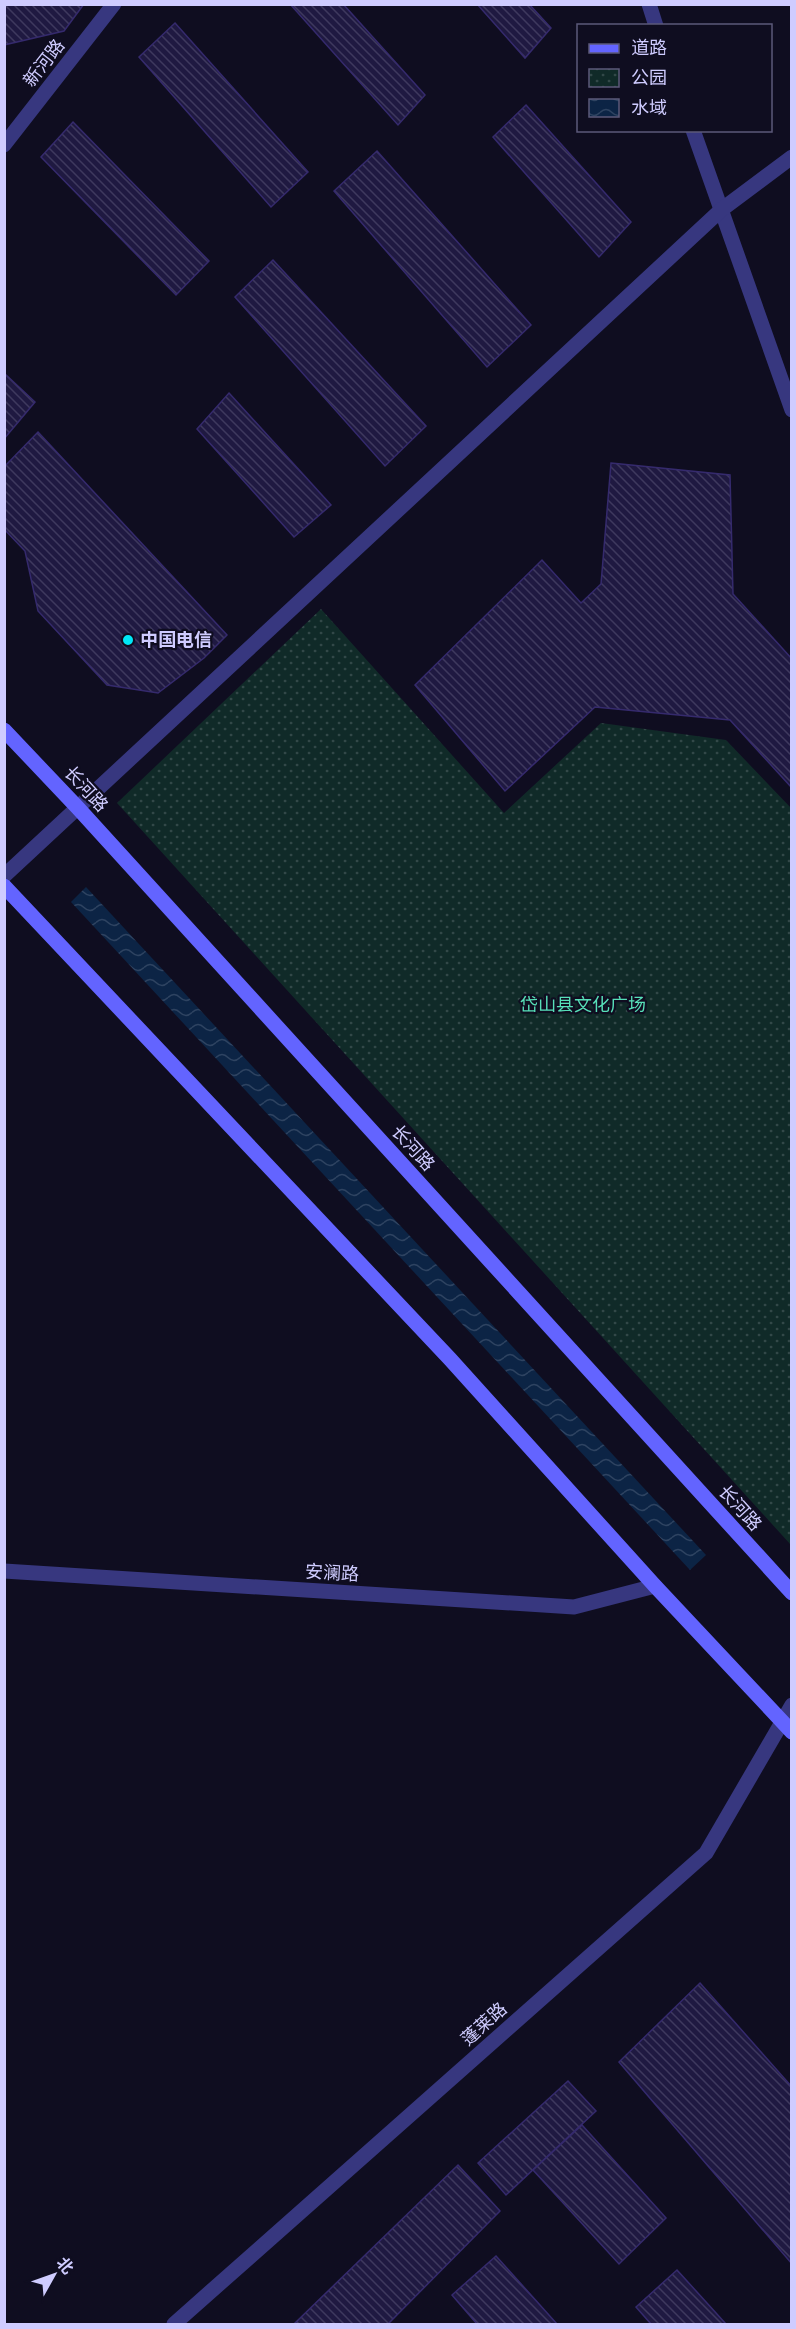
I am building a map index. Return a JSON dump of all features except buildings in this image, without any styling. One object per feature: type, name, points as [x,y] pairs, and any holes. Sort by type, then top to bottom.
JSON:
[{"type":"main road","name":"长河路","points":[[4,730],[78,808],[792,1593]]},
{"type":"main road","points":[[4,886],[450,1359],[655,1586],[786,1726]]},
{"type":"street","name":"新河路","points":[[4,145],[114,4]]},
{"type":"street","points":[[649,4],[655,24]]},
{"type":"street","points":[[694,132],[792,410]]},
{"type":"street","points":[[4,876],[721,210],[792,157]]},
{"type":"street","name":"安澜路","points":[[4,1572],[574,1607],[655,1586]]},
{"type":"street","name":"蓬莱路","points":[[174,2325],[706,1853],[786,1726],[792,1705]]},
{"type":"green space","name":"岱山县文化广场","points":[[321,609],[504,813],[601,723],[726,740],[791,808],[791,1545],[117,803]]},
{"type":"water","points":[[86,887],[706,1555],[690,1570],[71,902]]},
{"type":"place","name":"中国电信","points":[[128,640]]}]
